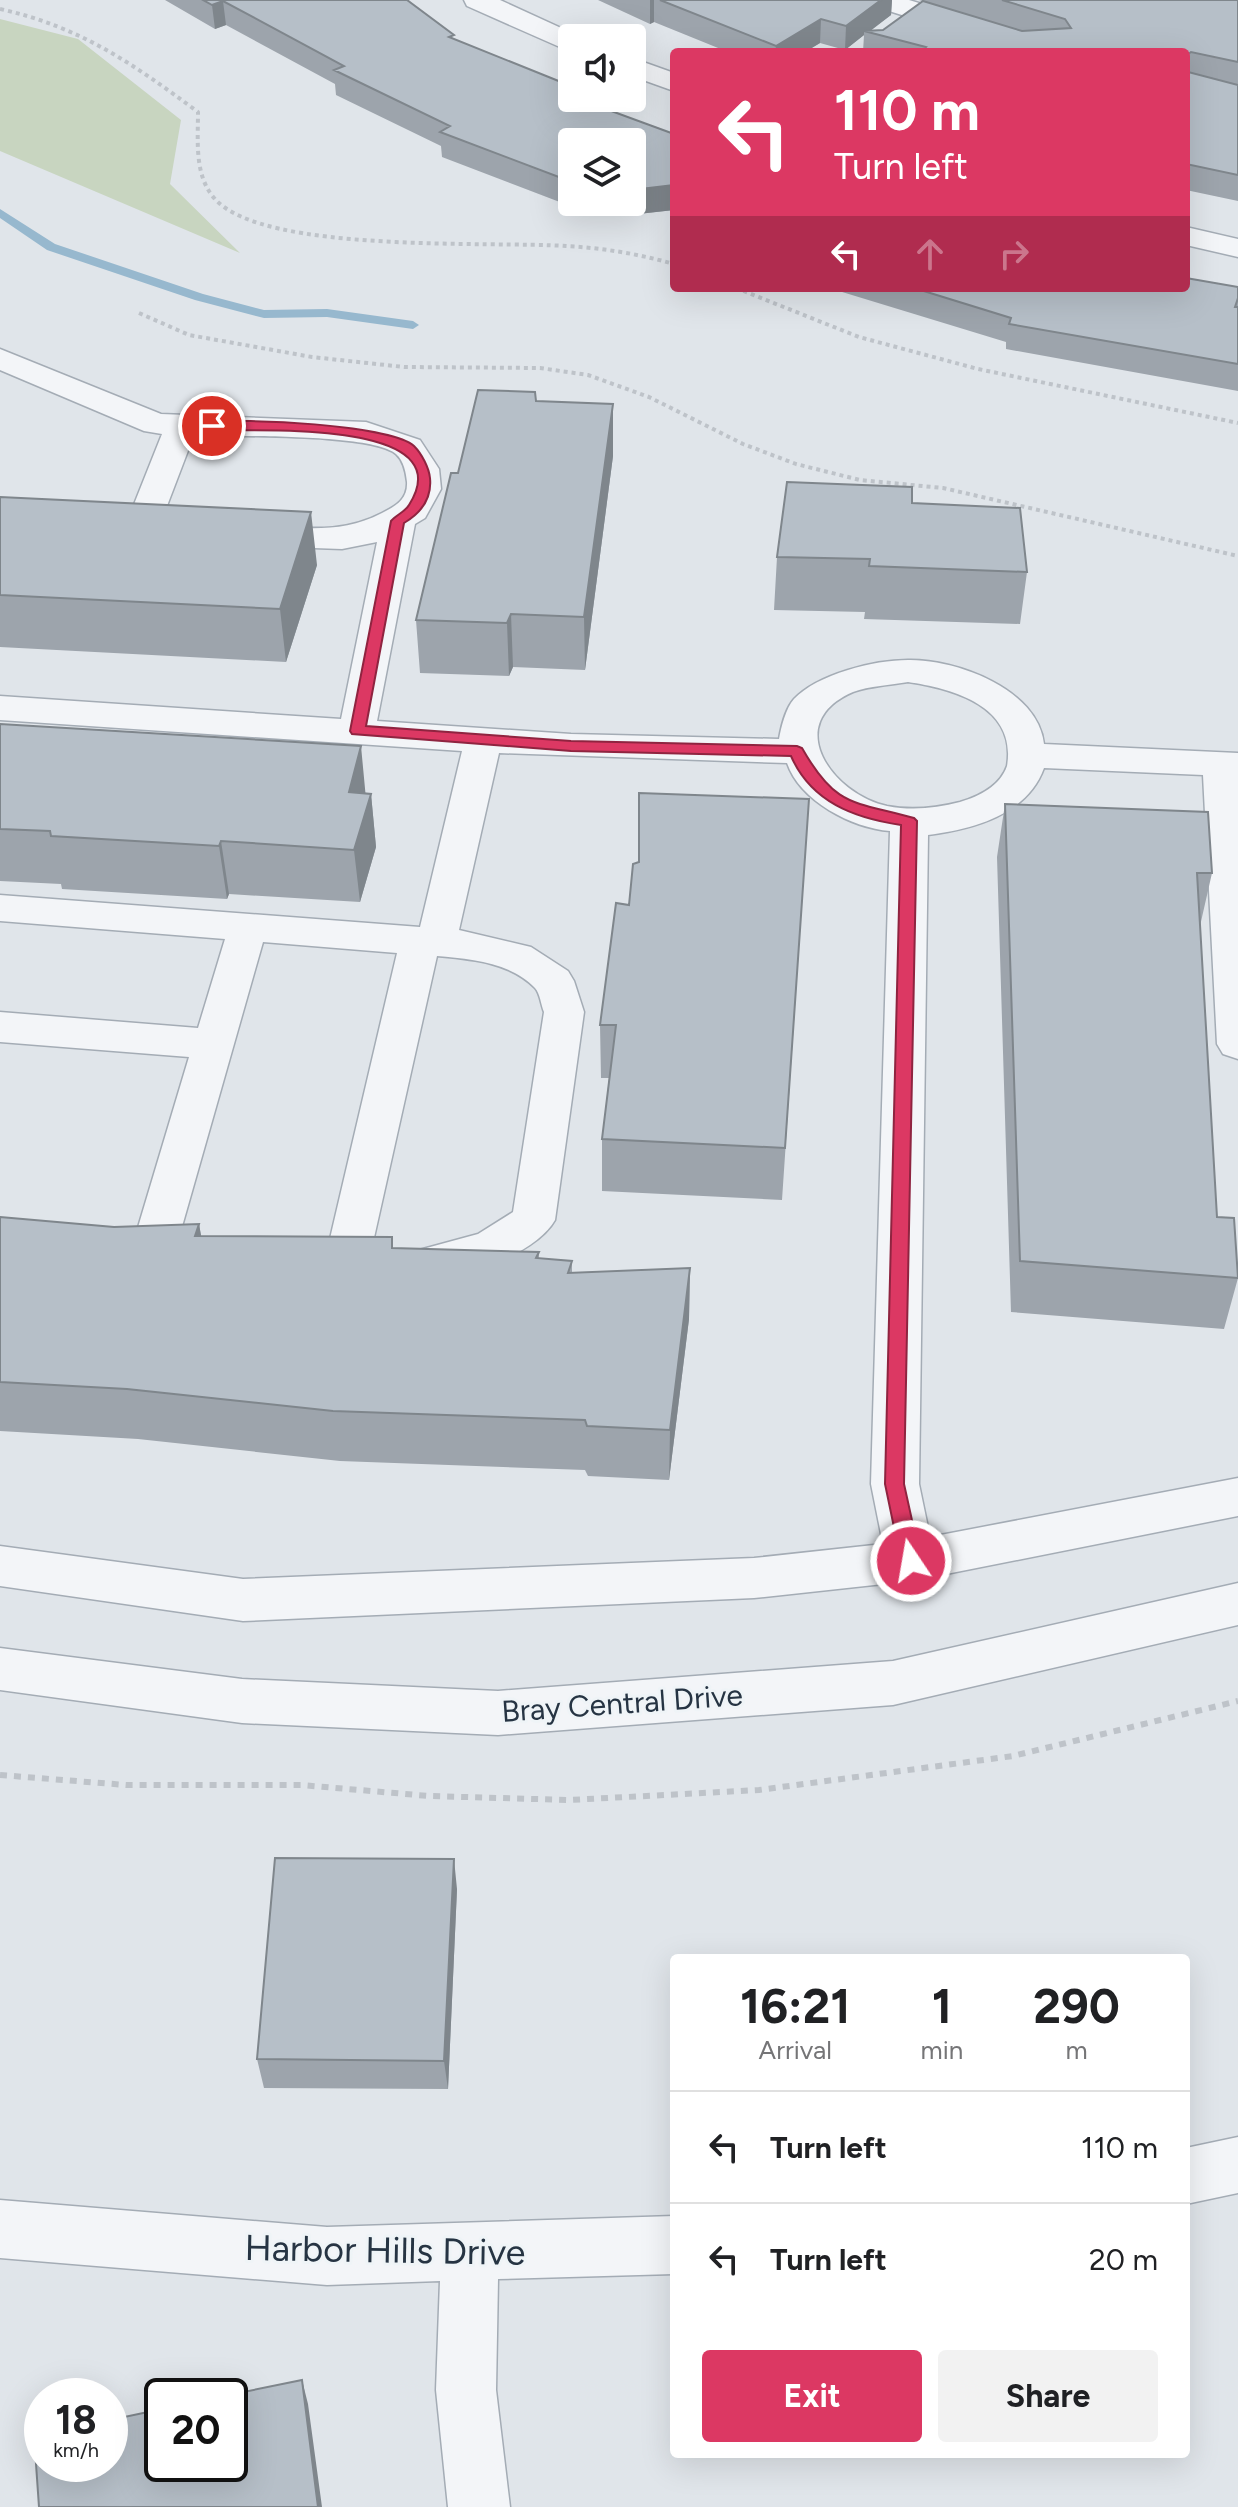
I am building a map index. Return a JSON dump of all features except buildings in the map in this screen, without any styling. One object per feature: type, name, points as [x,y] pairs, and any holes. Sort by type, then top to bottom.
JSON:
[{"type":"street","points":[[477,0],[558,36]]},
{"type":"street","points":[[883,0],[906,20],[1033,48]]},
{"type":"street","points":[[646,72],[670,81]]},
{"type":"street","points":[[1190,237],[1238,248]]},
{"type":"street","points":[[0,359],[156,424],[366,432],[408,447],[422,469],[424,489],[413,511],[368,534],[342,539],[218,535]]},
{"type":"street","points":[[140,532],[182,425]]},
{"type":"street","points":[[357,731],[398,521]]},
{"type":"street","points":[[908,671],[965,682],[989,693],[1009,708],[1022,726],[1027,755],[1027,766],[1016,785],[998,802],[972,814],[942,820],[909,821],[877,816],[847,806],[823,791],[806,772],[797,751],[797,733],[803,716],[833,687],[882,672],[908,671]]},
{"type":"street","points":[[0,708],[483,740],[797,751]]},
{"type":"street","points":[[0,908],[248,927],[428,942],[471,945],[517,957],[554,981],[564,1012],[533,1220],[491,1248],[423,1266],[330,1258],[428,942],[483,740]]},
{"type":"street","points":[[1027,755],[1230,765],[1238,1044]]},
{"type":"street","points":[[909,821],[895,1484],[911,1561]]},
{"type":"street","points":[[202,1248],[139,1243],[214,1044],[248,927]]},
{"type":"street","points":[[0,1027],[214,1044]]},
{"type":"street","points":[[0,1566],[243,1600],[754,1578],[911,1561],[1238,1497]]},
{"type":"street","name":"Bray Central Drive","points":[[0,1669],[242,1701],[498,1713],[893,1683],[1238,1604]]},
{"type":"street","points":[[1190,2175],[1238,2165]]},
{"type":"street","name":"Harbor Hills Drive","points":[[0,2229],[327,2256],[670,2245]]},
{"type":"street","points":[[470,2253],[466,2390],[479,2507]]},
{"type":"path","points":[[0,9],[74,28],[108,47],[198,112],[199,168],[207,187],[229,211],[294,232],[371,244],[496,243],[590,249],[670,263]]},
{"type":"path","points":[[746,292],[859,337],[978,369],[1238,423]]},
{"type":"path","points":[[139,313],[189,335],[312,357],[404,367],[540,368],[588,375],[649,397],[743,444],[796,464],[860,480],[943,488],[1238,556]]},
{"type":"path","points":[[0,1775],[126,1785],[301,1785],[429,1796],[570,1800],[759,1790],[1013,1756],[1238,1701]]},
{"type":"green space","points":[[0,19],[78,39],[181,120],[170,184],[240,253],[0,151]]},
{"type":"waterway","points":[[0,213],[51,247],[199,297],[264,314],[327,313],[413,325]]},
{"type":"route","points":[[212,426],[366,432],[408,447],[422,469],[424,489],[413,511],[398,521],[357,731],[571,746],[797,751],[806,772],[823,791],[847,806],[877,816],[909,821],[895,1484],[911,1561]]}]
